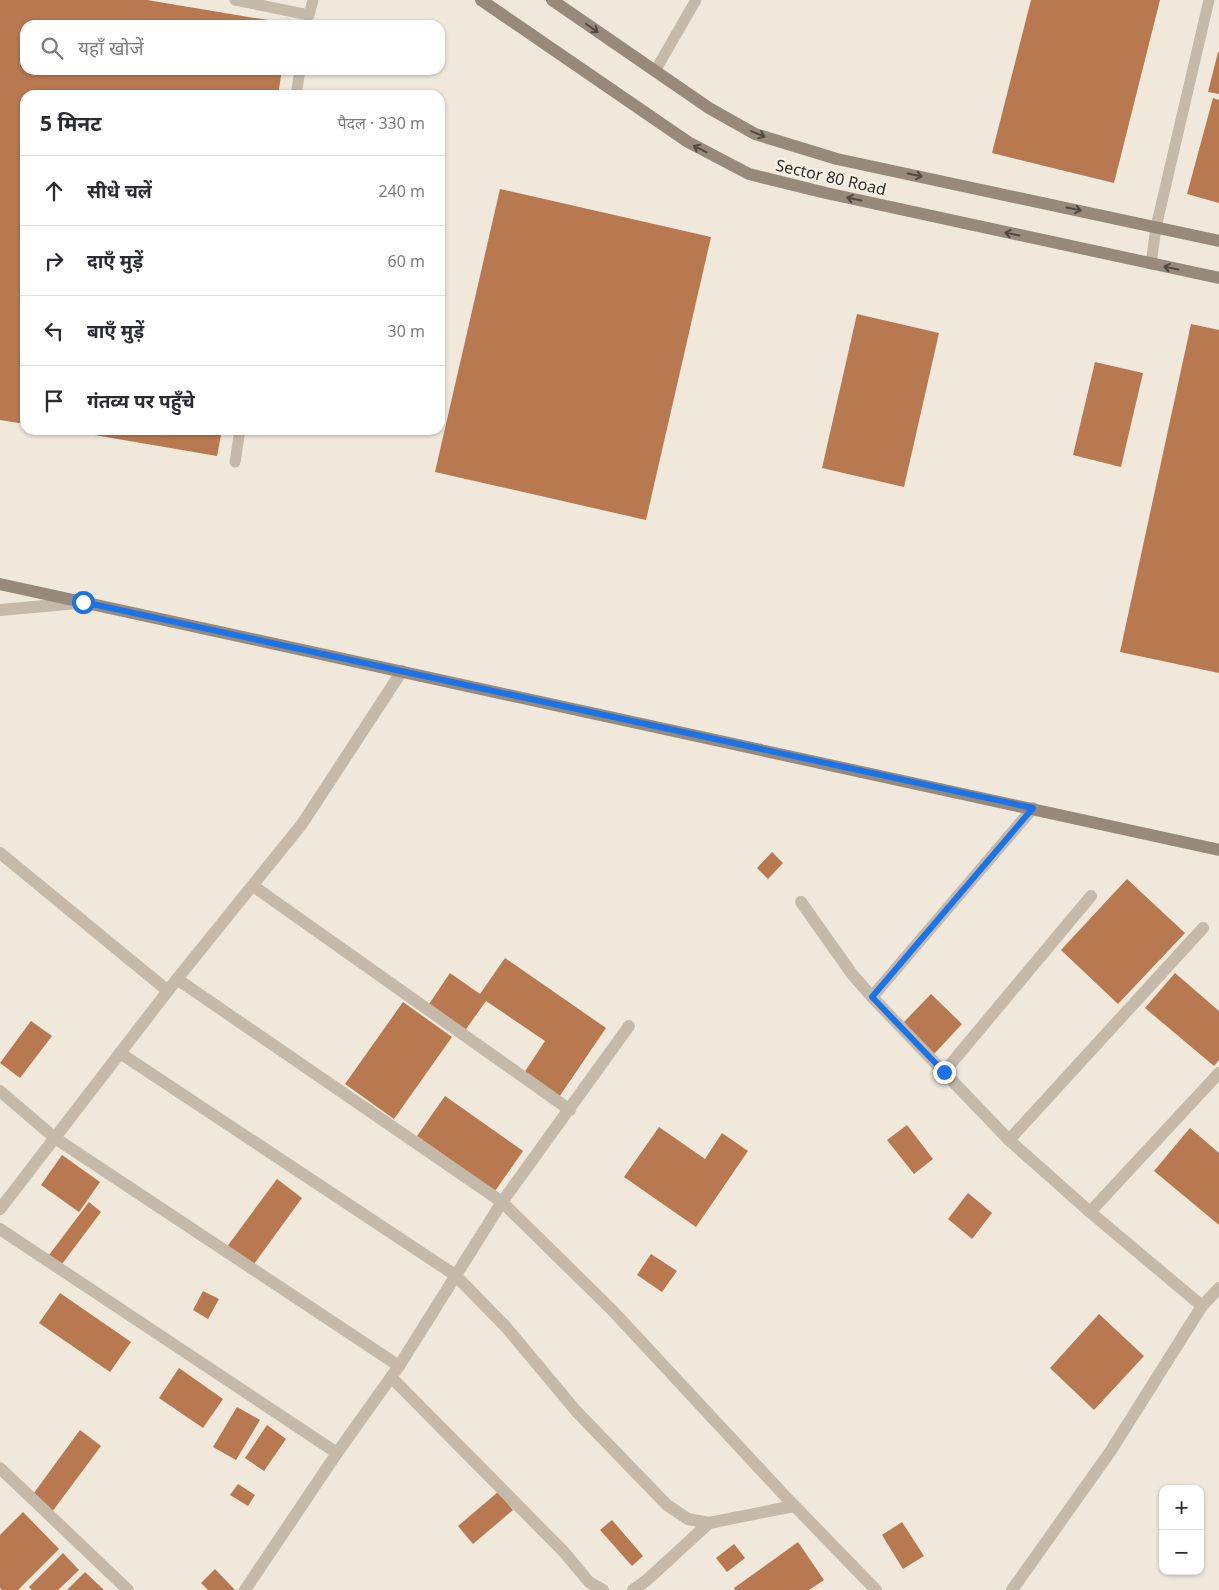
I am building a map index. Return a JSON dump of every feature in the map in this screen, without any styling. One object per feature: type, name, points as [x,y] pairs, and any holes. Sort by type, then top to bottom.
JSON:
[{"type":"street","name":"Sector 80 Road","points":[[481,0],[688,142],[749,174],[826,193],[1219,278]]},
{"type":"street","name":"Sector 80 Road","points":[[552,0],[709,108],[755,134],[837,159],[1219,240]]},
{"type":"street","points":[[0,584],[1219,850]]},
{"type":"street","points":[[0,610],[83,602]]},
{"type":"street","points":[[0,1209],[177,979],[302,824],[402,671]]},
{"type":"street","points":[[872,997],[1033,808]]},
{"type":"street","points":[[0,854],[168,991]]},
{"type":"street","points":[[253,886],[570,1110]]},
{"type":"street","points":[[944,1072],[1091,896]]},
{"type":"street","points":[[801,902],[852,974],[872,997],[1010,1140],[1090,1212],[1202,1306]]},
{"type":"street","points":[[1010,1140],[1203,928]]},
{"type":"street","points":[[177,979],[502,1202],[612,1310],[794,1506],[876,1590]]},
{"type":"street","points":[[245,1590],[336,1453],[399,1366],[502,1202],[629,1026]]},
{"type":"street","points":[[120,1053],[455,1275],[506,1327],[577,1412],[668,1505],[688,1519],[709,1523],[794,1506]]},
{"type":"street","points":[[1090,1212],[1219,1073]]},
{"type":"street","points":[[0,1091],[55,1138],[399,1366]]},
{"type":"street","points":[[0,1229],[336,1453]]},
{"type":"street","points":[[1012,1590],[1110,1452],[1202,1306],[1219,1288]]},
{"type":"street","points":[[391,1377],[564,1552],[589,1582],[603,1590]]},
{"type":"street","points":[[0,1468],[128,1590]]},
{"type":"street","points":[[633,1590],[648,1580],[709,1523]]},
{"type":"lane","points":[[235,0],[308,20],[313,0]]},
{"type":"lane","points":[[656,71],[696,0]]},
{"type":"lane","points":[[1151,264],[1156,227],[1209,0]]},
{"type":"lane","points":[[297,90],[299,75]]},
{"type":"lane","points":[[235,462],[239,435]]},
{"type":"building","points":[[0,0],[147,0],[267,20],[20,20],[20,75],[281,75],[279,90],[20,90],[20,423],[0,420]]},
{"type":"building","points":[[1031,0],[1160,0],[1114,183],[992,153]]},
{"type":"building","points":[[1219,52],[1219,94],[1208,92]]},
{"type":"building","points":[[1213,98],[1219,100],[1219,203],[1187,194]]},
{"type":"building","points":[[500,189],[711,237],[646,520],[435,472]]},
{"type":"building","points":[[857,314],[939,333],[904,487],[822,468]]},
{"type":"building","points":[[1191,324],[1219,330],[1219,673],[1120,652]]},
{"type":"building","points":[[1095,362],[1143,373],[1121,467],[1073,455]]},
{"type":"building","points":[[94,435],[221,435],[217,456]]},
{"type":"building","points":[[772,852],[783,863],[768,879],[757,868]]},
{"type":"building","points":[[1127,879],[1185,933],[1118,1004],[1061,950]]},
{"type":"building","points":[[505,958],[606,1028],[559,1097],[524,1073],[545,1041],[486,1001],[464,1032],[427,1007],[450,973],[480,994]]},
{"type":"building","points":[[1175,973],[1219,1011],[1219,1060],[1214,1066],[1145,1008]]},
{"type":"building","points":[[931,994],[962,1024],[934,1054],[903,1023]]},
{"type":"building","points":[[403,1002],[452,1037],[394,1119],[345,1084]]},
{"type":"building","points":[[31,1021],[52,1036],[20,1078],[0,1063]]},
{"type":"building","points":[[445,1096],[523,1151],[495,1191],[417,1136]]},
{"type":"building","points":[[907,1125],[933,1159],[914,1174],[887,1140]]},
{"type":"building","points":[[659,1127],[705,1159],[722,1133],[748,1151],[696,1227],[624,1177]]},
{"type":"building","points":[[1190,1128],[1219,1153],[1219,1225],[1154,1171]]},
{"type":"building","points":[[62,1155],[100,1182],[79,1212],[41,1185]]},
{"type":"building","points":[[277,1179],[302,1198],[251,1268],[226,1248]]},
{"type":"building","points":[[968,1193],[992,1213],[972,1239],[948,1219]]},
{"type":"building","points":[[89,1202],[101,1212],[62,1264],[49,1255]]},
{"type":"building","points":[[651,1254],[677,1271],[662,1292],[637,1275]]},
{"type":"building","points":[[203,1291],[219,1299],[208,1319],[193,1310]]},
{"type":"building","points":[[60,1293],[131,1342],[110,1372],[39,1323]]},
{"type":"building","points":[[1099,1314],[1144,1356],[1094,1410],[1050,1368]]},
{"type":"building","points":[[179,1368],[223,1399],[203,1428],[159,1398]]},
{"type":"building","points":[[237,1407],[260,1420],[236,1460],[213,1447]]},
{"type":"building","points":[[267,1425],[286,1439],[264,1471],[245,1458]]},
{"type":"building","points":[[80,1430],[101,1446],[52,1512],[31,1497]]},
{"type":"building","points":[[238,1484],[255,1495],[248,1506],[230,1495]]},
{"type":"building","points":[[498,1492],[513,1510],[473,1544],[458,1526]]},
{"type":"building","points":[[23,1512],[59,1549],[18,1590],[2,1590],[0,1588],[0,1535]]},
{"type":"building","points":[[612,1520],[643,1556],[632,1566],[600,1530]]},
{"type":"building","points":[[902,1522],[924,1556],[903,1569],[882,1535]]},
{"type":"building","points":[[798,1542],[824,1580],[809,1590],[735,1590],[734,1588]]},
{"type":"building","points":[[734,1544],[745,1558],[727,1572],[716,1558]]},
{"type":"building","points":[[63,1553],[79,1570],[58,1590],[32,1590],[29,1587]]},
{"type":"building","points":[[215,1569],[235,1590],[208,1590],[201,1583]]},
{"type":"building","points":[[85,1572],[104,1590],[67,1590]]},
{"type":"route","points":[[83,602],[1033,808],[872,997],[944,1072]]}]
